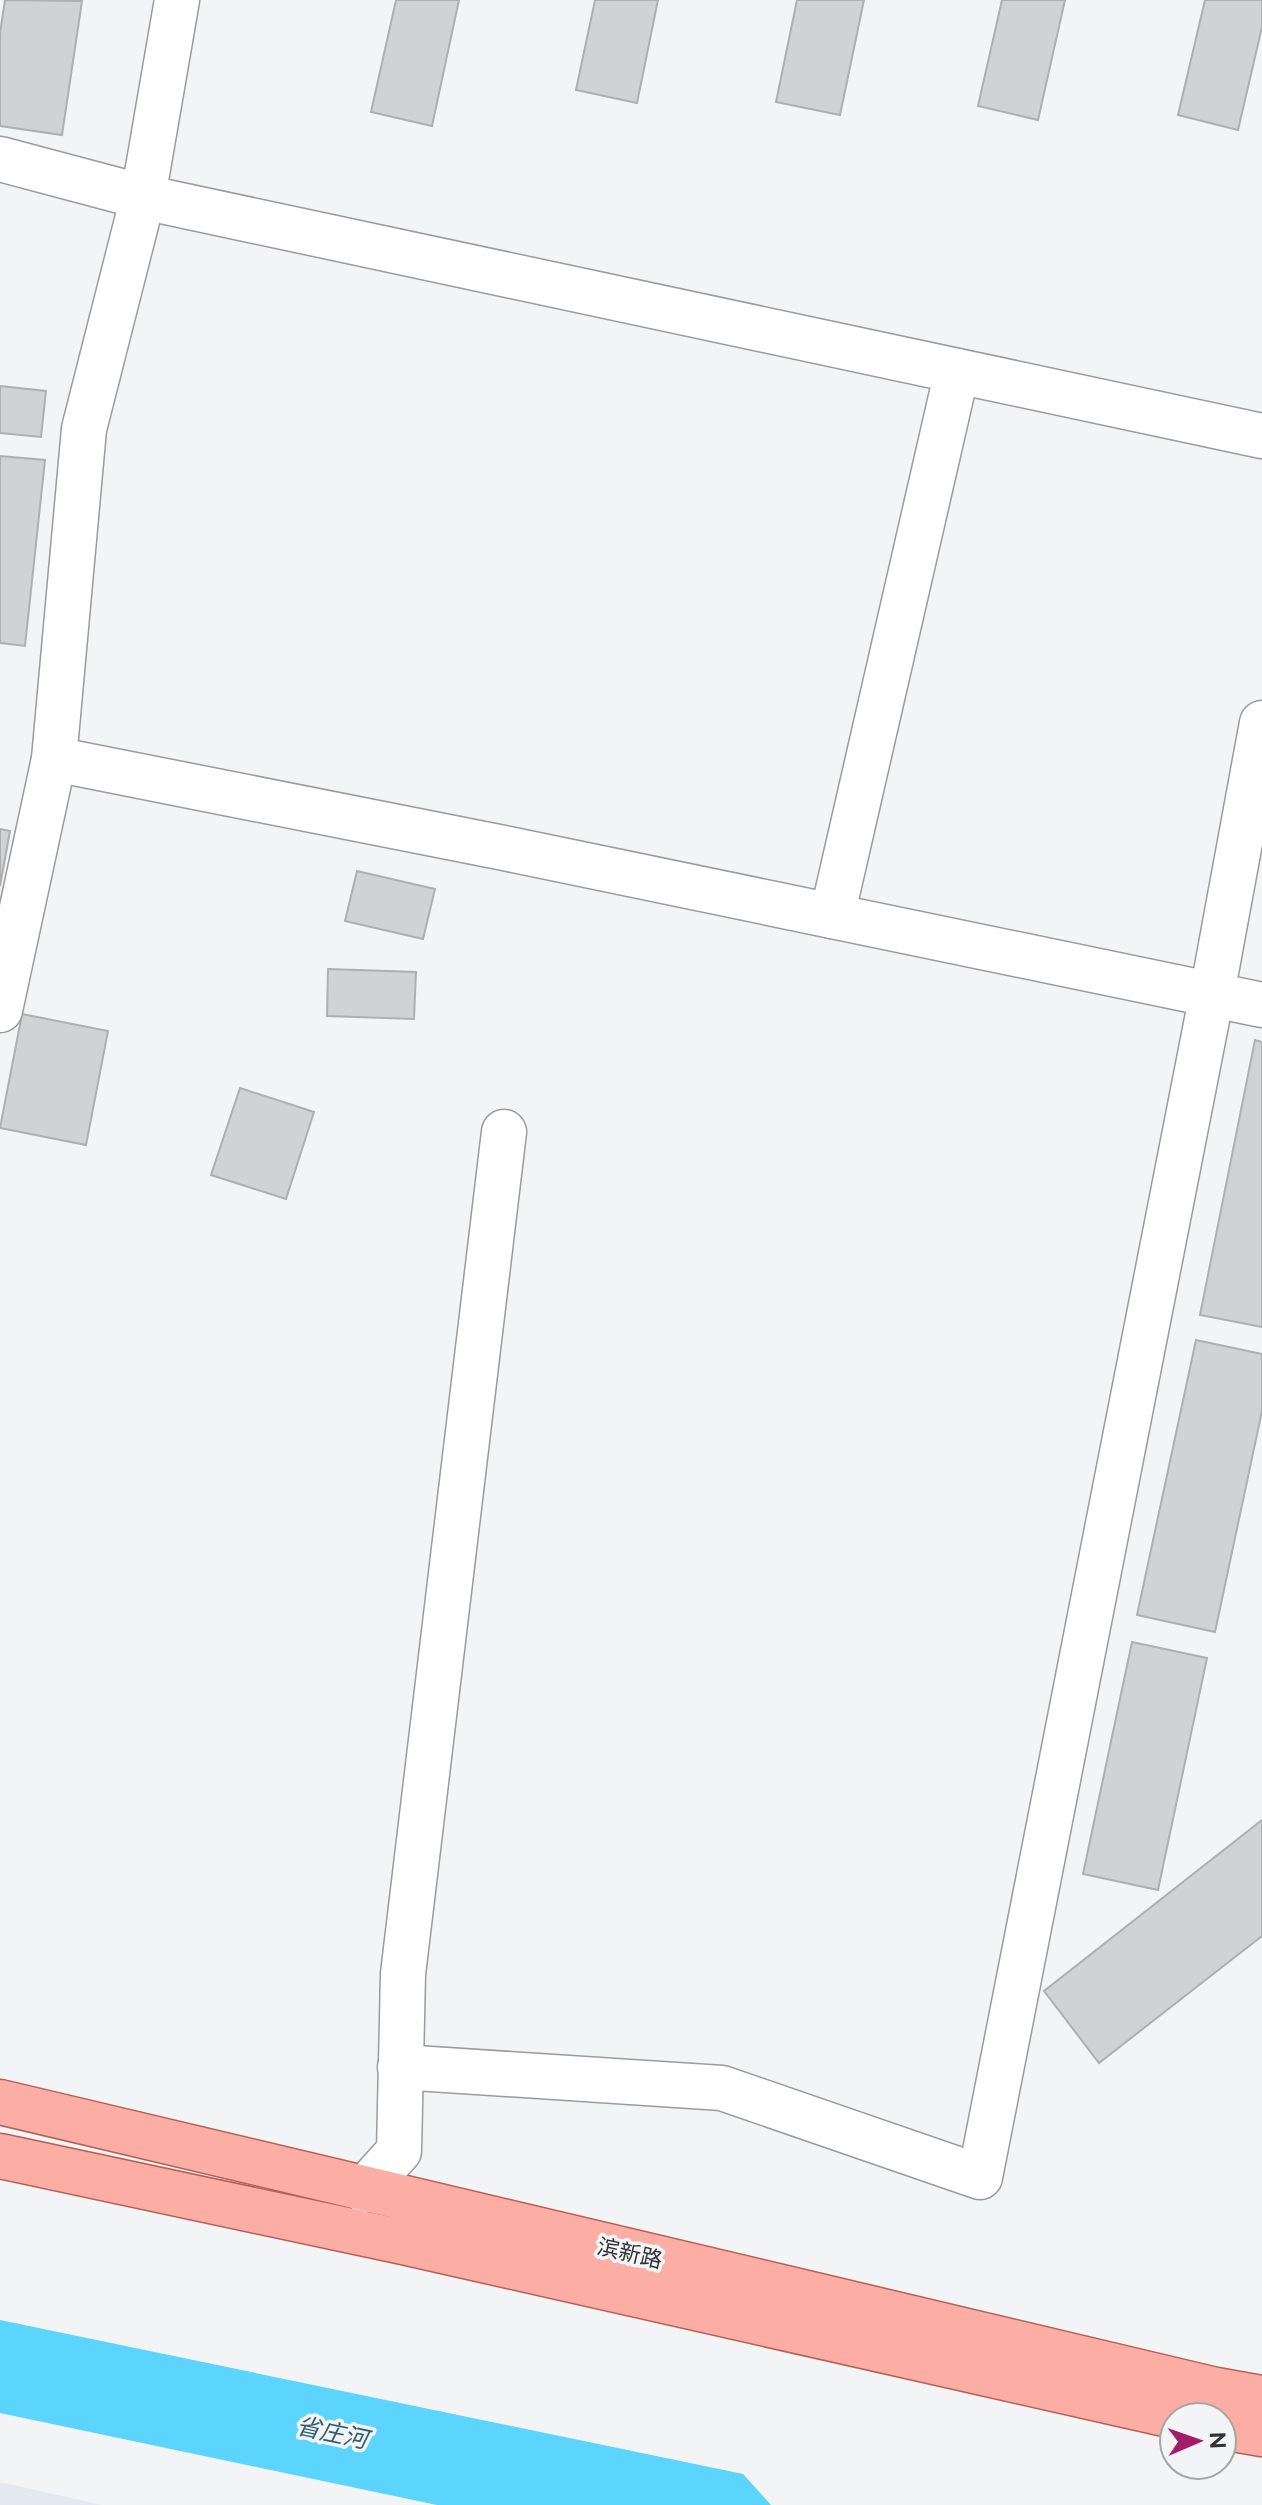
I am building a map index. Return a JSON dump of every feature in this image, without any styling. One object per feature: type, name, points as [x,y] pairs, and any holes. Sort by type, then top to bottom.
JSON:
[{"type":"main road","name":"滨新路","points":[[0,2102],[364,2190],[1262,2398]]},
{"type":"main road","name":"滨新路","points":[[0,2156],[403,2242],[1158,2412]]},
{"type":"main road","points":[[1238,2430],[1262,2434]]},
{"type":"street","points":[[0,1010],[54,759],[84,429],[143,197],[177,0]]},
{"type":"street","points":[[0,159],[143,197],[1262,436]]},
{"type":"street","points":[[832,916],[957,371]]},
{"type":"street","points":[[400,2067],[722,2088],[980,2177],[1212,994],[1262,723]]},
{"type":"street","points":[[54,759],[1262,1005]]},
{"type":"street","points":[[364,2190],[399,2151],[403,1974],[504,1132]]},
{"type":"shaded area","points":[[0,2482],[102,2505],[0,2505]]},
{"type":"water","name":"省庄河","points":[[0,2320],[743,2474],[771,2505],[437,2505],[0,2413]]},
{"type":"building","points":[[5,0],[82,1],[62,135],[0,126],[0,33]]},
{"type":"building","points":[[396,0],[459,0],[432,126],[371,112]]},
{"type":"building","points":[[595,0],[658,0],[637,103],[576,90]]},
{"type":"building","points":[[797,0],[864,0],[840,115],[776,102]]},
{"type":"building","points":[[1002,0],[1065,0],[1038,120],[978,106]]},
{"type":"building","points":[[1205,0],[1262,0],[1262,27],[1238,130],[1178,115]]},
{"type":"building","points":[[0,386],[46,391],[41,437],[0,433]]},
{"type":"building","points":[[0,456],[45,460],[25,646],[0,643]]},
{"type":"building","points":[[0,829],[10,831],[0,886]]},
{"type":"building","points":[[357,871],[435,889],[423,939],[345,921]]},
{"type":"building","points":[[328,969],[416,972],[414,1019],[327,1016]]},
{"type":"building","points":[[22,1014],[108,1031],[86,1145],[0,1128]]},
{"type":"building","points":[[1255,1040],[1262,1042],[1262,1327],[1200,1315]]},
{"type":"building","points":[[240,1088],[314,1112],[286,1199],[211,1175]]},
{"type":"building","points":[[1196,1340],[1262,1354],[1262,1411],[1215,1632],[1137,1615]]},
{"type":"building","points":[[1132,1642],[1207,1658],[1158,1890],[1083,1874]]},
{"type":"building","points":[[1262,1820],[1262,1936],[1099,2063],[1044,1991]]}]
